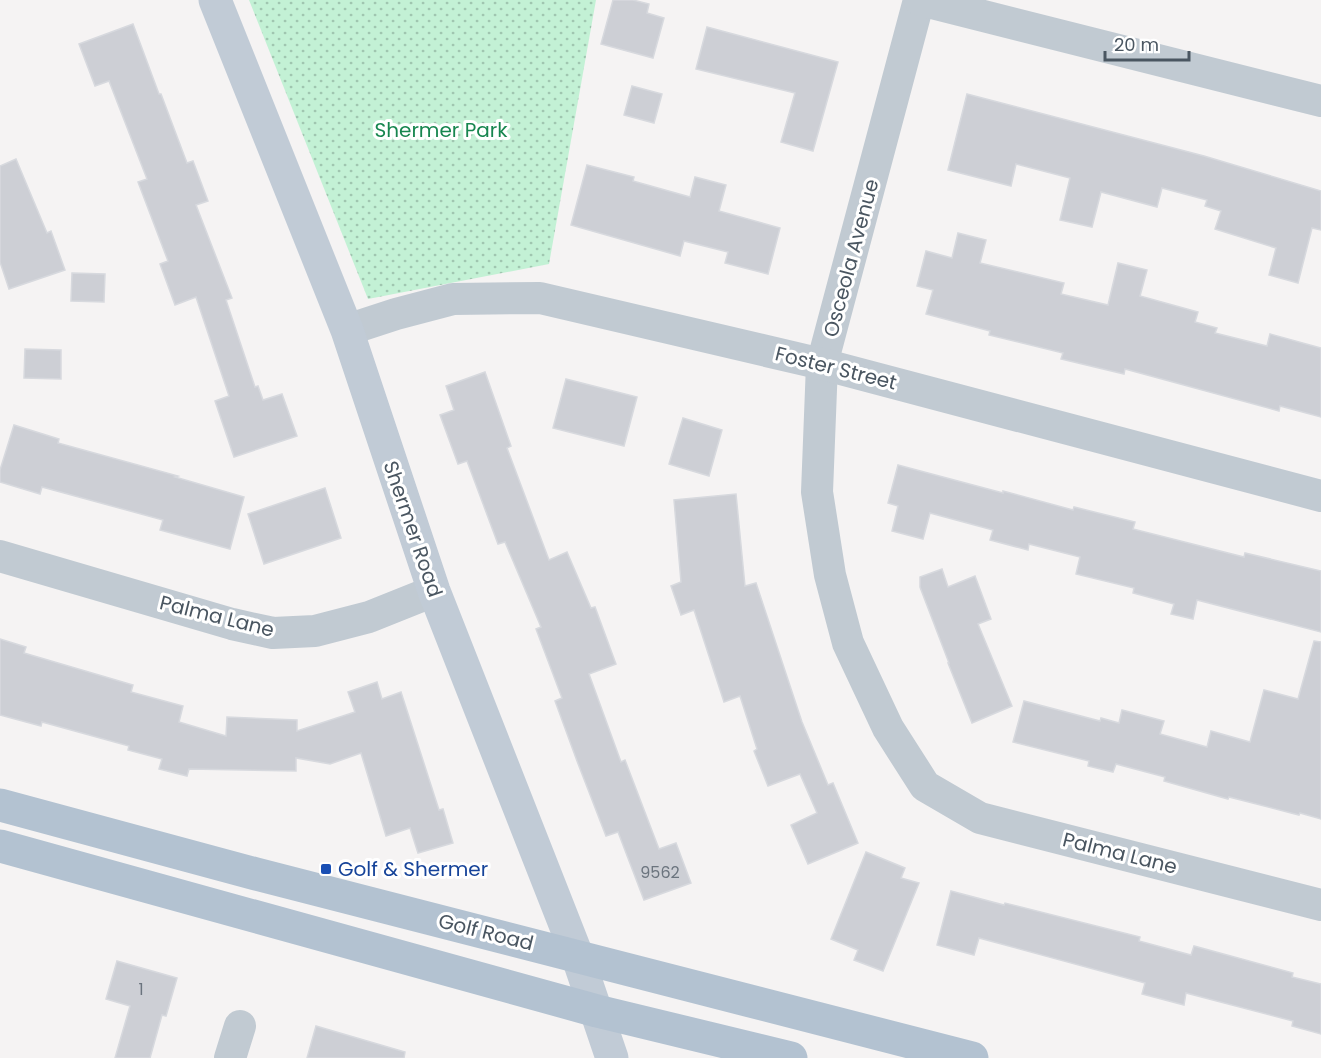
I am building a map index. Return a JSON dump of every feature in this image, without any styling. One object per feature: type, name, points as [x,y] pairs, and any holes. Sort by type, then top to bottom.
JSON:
[{"type":"main road","name":"Shermer Road","points":[[215,0],[347,330],[434,591],[577,955],[612,1058]]},
{"type":"main road","name":"Golf Road","points":[[0,805],[256,874],[972,1058]]},
{"type":"main road","points":[[0,846],[597,1011],[791,1058]]},
{"type":"street","points":[[920,0],[1321,101]]},
{"type":"street","name":"Osceola Avenue","points":[[920,0],[822,364],[817,492],[830,575],[848,643],[888,728],[925,786]]},
{"type":"street","name":"Foster Street","points":[[347,330],[453,299],[540,298],[822,364],[1321,496]]},
{"type":"street","name":"Palma Lane","points":[[0,556],[232,624],[273,633],[315,631],[369,616],[434,591]]},
{"type":"street","name":"Palma Lane","points":[[925,786],[980,818],[1321,905]]},
{"type":"street","points":[[230,1058],[240,1026]]},
{"type":"green space","name":"Shermer Park","points":[[249,0],[596,0],[549,264],[368,299]]},
{"type":"building","points":[[613,0],[633,0],[649,4],[647,13],[664,18],[653,58],[601,44]]},
{"type":"building","points":[[133,24],[187,163],[193,161],[208,201],[196,205],[232,298],[226,300],[255,387],[258,386],[263,400],[282,394],[297,436],[234,457],[215,401],[229,396],[196,297],[175,305],[160,264],[168,261],[138,182],[147,179],[109,81],[95,86],[79,44]]},
{"type":"building","points":[[707,27],[838,62],[813,151],[781,142],[795,93],[696,69]]},
{"type":"building","points":[[632,86],[662,94],[654,123],[624,115]]},
{"type":"building","points":[[967,94],[1204,156],[1321,191],[1321,230],[1312,228],[1298,283],[1269,275],[1276,248],[1215,229],[1221,211],[1205,206],[1207,200],[1162,188],[1157,207],[1101,192],[1092,227],[1060,220],[1070,178],[1016,164],[1011,186],[948,170]]},
{"type":"building","points":[[16,159],[47,233],[51,231],[65,270],[9,289],[0,262],[0,166]]},
{"type":"building","points":[[587,165],[634,177],[633,181],[690,197],[695,177],[726,185],[719,211],[780,228],[768,274],[725,263],[728,252],[684,241],[680,256],[571,225]]},
{"type":"building","points":[[958,233],[986,240],[980,263],[1064,283],[1061,294],[1108,305],[1118,263],[1147,270],[1140,296],[1198,312],[1195,322],[1217,328],[1215,333],[1267,346],[1270,334],[1321,348],[1321,417],[1280,406],[1279,411],[1125,369],[1124,374],[1061,359],[1063,353],[989,335],[990,331],[926,314],[933,290],[917,286],[926,251],[952,258]]},
{"type":"building","points":[[72,273],[105,274],[104,302],[71,301]]},
{"type":"building","points":[[25,349],[61,350],[61,379],[24,378]]},
{"type":"building","points":[[485,372],[511,446],[507,448],[549,560],[567,552],[591,608],[595,607],[616,664],[589,674],[621,762],[625,760],[659,849],[676,843],[691,883],[644,900],[618,832],[606,836],[577,761],[555,701],[562,698],[536,629],[541,627],[505,542],[498,544],[467,461],[458,464],[440,415],[454,410],[446,386]]},
{"type":"building","points":[[566,379],[637,397],[624,446],[553,428]]},
{"type":"building","points":[[683,418],[722,430],[709,476],[669,464]]},
{"type":"building","points":[[14,425],[59,439],[58,443],[244,497],[230,549],[160,530],[163,520],[42,487],[40,494],[0,482],[0,470]]},
{"type":"building","points":[[898,465],[1073,510],[1074,507],[1135,522],[1133,529],[1244,557],[1245,553],[1321,571],[1321,632],[1197,600],[1193,619],[1171,614],[1174,604],[1133,593],[1134,588],[1076,574],[1080,557],[1029,544],[1028,550],[990,540],[993,530],[930,513],[923,539],[892,531],[898,506],[888,503]]},
{"type":"building","points":[[325,488],[341,538],[264,564],[248,514]]},
{"type":"building","points":[[736,494],[745,586],[756,583],[802,722],[828,785],[833,783],[858,843],[808,864],[791,825],[817,813],[800,774],[768,786],[754,751],[757,749],[740,696],[724,702],[694,610],[681,615],[671,586],[681,582],[674,500]]},
{"type":"building","points":[[942,569],[948,587],[975,576],[991,619],[978,624],[1012,706],[972,723],[920,587],[920,577]]},
{"type":"building","points":[[0,639],[26,647],[24,653],[133,685],[131,692],[183,706],[179,722],[226,736],[227,717],[297,720],[297,731],[355,712],[348,692],[377,682],[382,699],[401,692],[439,810],[443,809],[453,843],[418,853],[410,828],[386,836],[361,753],[330,764],[296,758],[296,771],[189,769],[187,776],[159,769],[162,759],[128,750],[129,746],[42,722],[41,726],[0,715]]},
{"type":"building","points":[[1314,641],[1321,642],[1321,819],[1229,797],[1228,799],[1164,781],[1165,777],[1116,764],[1113,772],[1088,766],[1089,761],[1013,742],[1024,701],[1100,721],[1101,718],[1119,723],[1122,710],[1164,721],[1160,734],[1207,747],[1211,731],[1250,742],[1264,690],[1298,699]]},
{"type":"building","points":[[866,852],[905,868],[901,878],[919,883],[883,971],[854,960],[858,950],[831,939]]},
{"type":"building","points":[[951,891],[1140,937],[1139,941],[1191,955],[1194,946],[1293,973],[1292,977],[1321,984],[1321,1034],[1292,1026],[1293,1021],[1186,993],[1184,1005],[1142,994],[1145,983],[979,938],[974,955],[937,945]]},
{"type":"building","points":[[117,961],[177,978],[166,1016],[162,1015],[150,1058],[115,1058],[130,1006],[106,999]]},
{"type":"building","points":[[316,1026],[405,1052],[404,1058],[307,1058]]},
{"type":"place","name":"Golf & Shermer","points":[[326,869]]}]
